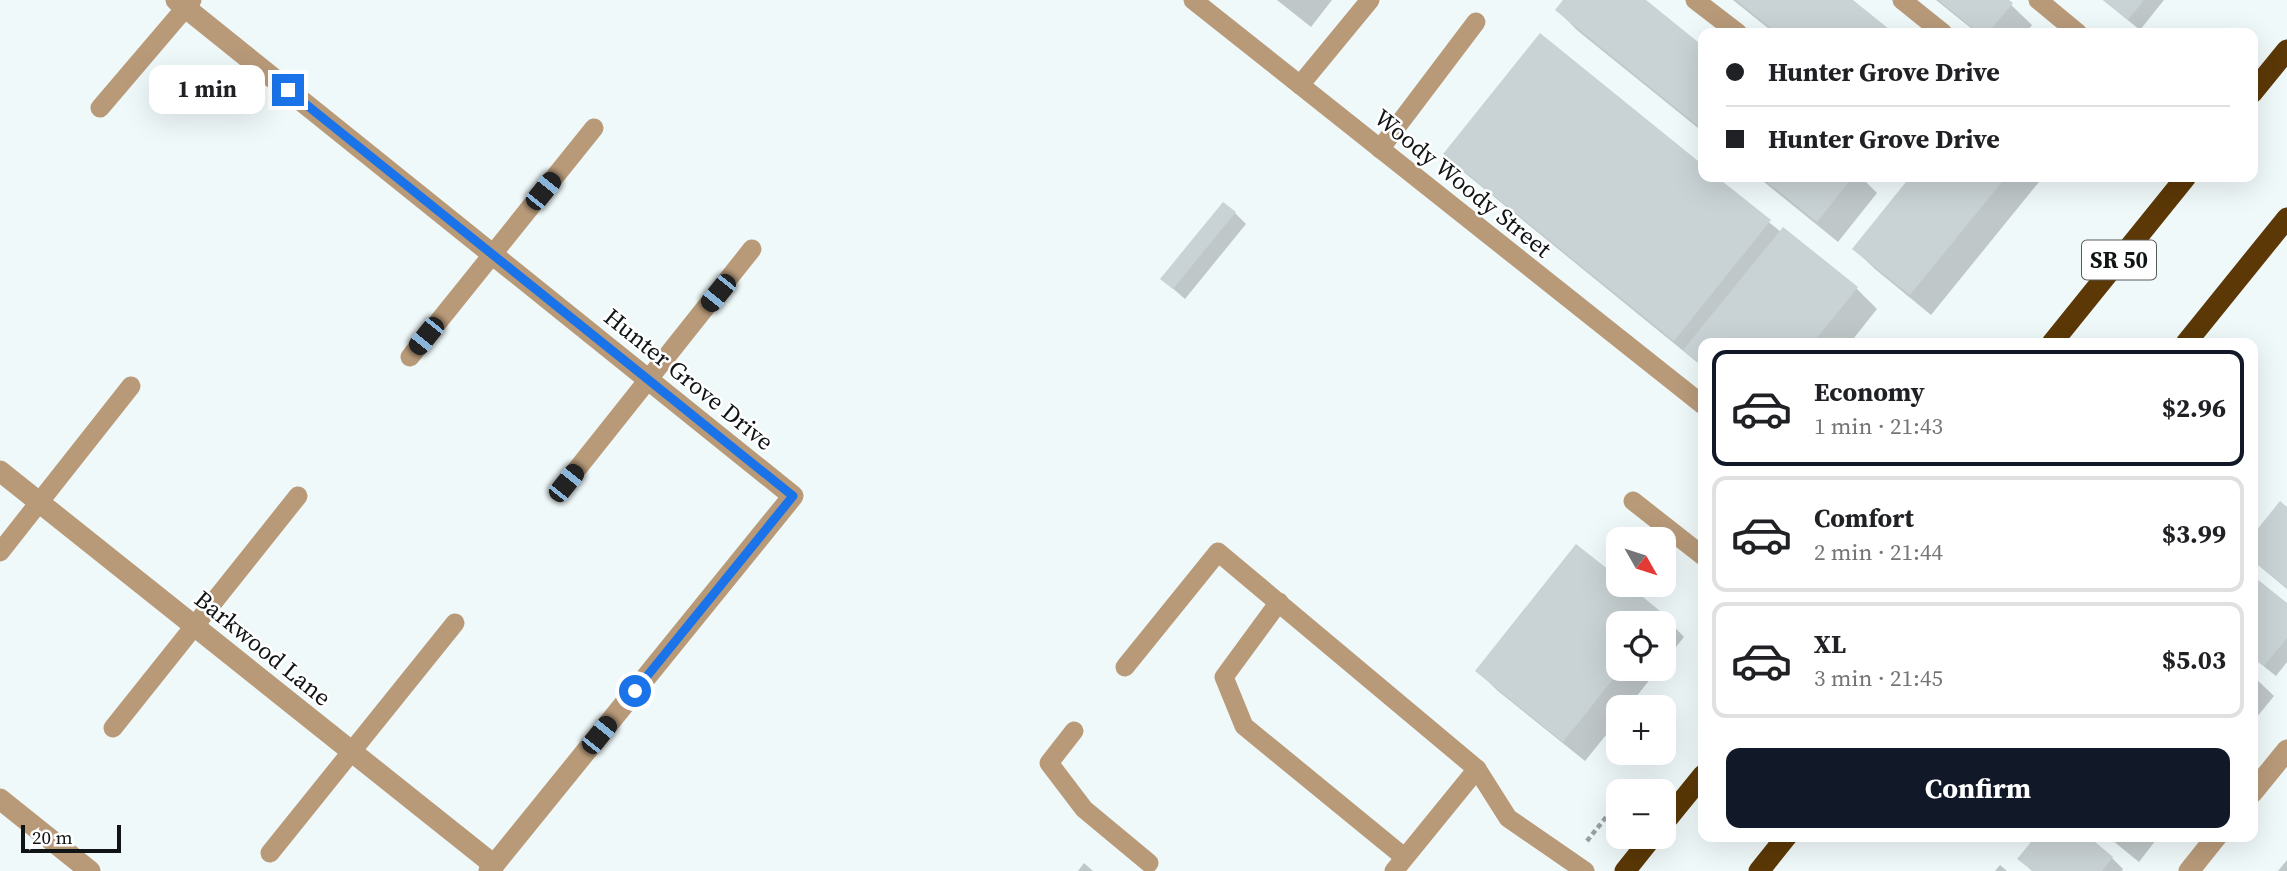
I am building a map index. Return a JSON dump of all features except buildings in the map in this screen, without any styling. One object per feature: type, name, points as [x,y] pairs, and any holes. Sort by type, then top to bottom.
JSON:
[{"type":"highway","points":[[2258,86],[2287,50]]},
{"type":"highway","name":"SR 50","points":[[2056,338],[2182,182]]},
{"type":"highway","points":[[2190,338],[2287,218]]},
{"type":"highway","points":[[1676,808],[1698,781]]},
{"type":"highway","points":[[1759,871],[1782,842]]},
{"type":"highway","points":[[1625,871],[1643,849]]},
{"type":"street","name":"Hunter Grove Drive","points":[[185,3],[793,496],[492,868]]},
{"type":"street","name":"Barkwood Lane","points":[[0,471],[492,868]]},
{"type":"street","points":[[2258,786],[2287,750]]},
{"type":"street","points":[[0,799],[88,870]]},
{"type":"street","points":[[2189,871],[2212,842]]},
{"type":"lane","name":"Woody Woody Street","points":[[1193,0],[1698,401]]},
{"type":"lane","points":[[1300,85],[1370,0]]},
{"type":"lane","points":[[1695,0],[1731,28]]},
{"type":"lane","points":[[1902,0],[1937,28]]},
{"type":"lane","points":[[2038,0],[2072,28]]},
{"type":"lane","points":[[100,108],[185,3]]},
{"type":"lane","points":[[1380,149],[1476,22]]},
{"type":"lane","points":[[410,357],[594,128]]},
{"type":"lane","points":[[566,483],[752,249]]},
{"type":"lane","points":[[0,551],[131,386]]},
{"type":"lane","points":[[113,728],[298,496]]},
{"type":"lane","points":[[1633,501],[1698,552]]},
{"type":"lane","points":[[1125,667],[1218,552],[1477,769],[1508,818],[1578,865]]},
{"type":"lane","points":[[1279,603],[1224,677],[1244,726],[1399,864],[1477,769]]},
{"type":"lane","points":[[270,853],[455,623]]},
{"type":"lane","points":[[1074,732],[1049,763],[1084,809],[1149,863]]},
{"type":"path","points":[[1578,865],[1606,821]]},
{"type":"route","points":[[288,90],[793,496],[635,691]]}]
